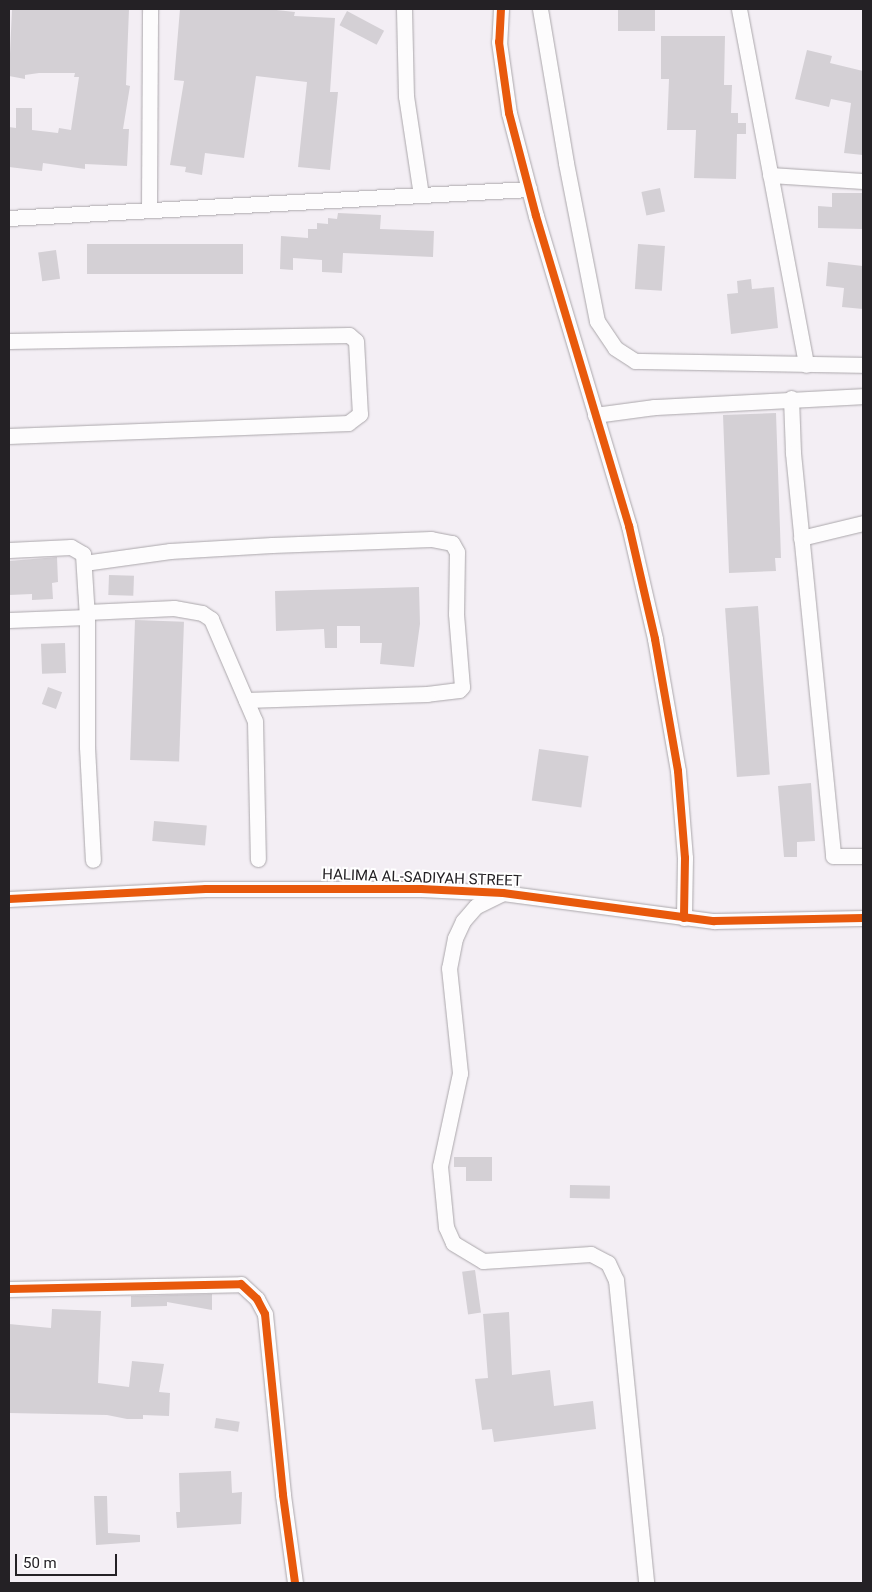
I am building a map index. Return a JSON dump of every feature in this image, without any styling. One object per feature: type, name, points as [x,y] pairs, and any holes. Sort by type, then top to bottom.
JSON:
[{"type":"street","points":[[150,9],[150,210]]},
{"type":"street","points":[[404,9],[406,96],[421,195]]},
{"type":"street","points":[[501,9],[499,42],[509,113],[529,189],[629,526],[655,639],[678,771],[685,858],[684,918]]},
{"type":"street","points":[[540,9],[566,163],[597,321],[615,348],[635,360],[863,365]]},
{"type":"street","points":[[739,9],[806,365]]},
{"type":"street","points":[[770,175],[863,181]]},
{"type":"street","points":[[9,218],[529,189]]},
{"type":"street","points":[[9,341],[349,335],[356,340],[360,414],[348,423],[9,436]]},
{"type":"street","points":[[595,415],[791,398],[863,396]]},
{"type":"street","points":[[791,398],[801,538],[833,856],[863,856]]},
{"type":"street","points":[[801,538],[863,524]]},
{"type":"street","points":[[84,563],[170,552],[272,545],[431,539],[452,542],[457,552],[456,614],[462,687],[459,690],[427,694],[246,700]]},
{"type":"street","points":[[9,550],[71,547],[83,554],[87,614],[87,748],[93,860]]},
{"type":"street","points":[[9,620],[141,608],[202,612],[211,619],[224,643],[226,656],[255,721],[258,746],[258,859]]},
{"type":"street","name":"HALIMA AL-SADIYAH STREET","points":[[9,899],[206,889],[368,888],[502,892],[714,921],[863,918]]},
{"type":"street","points":[[502,892],[476,906],[463,921],[454,938],[449,968],[460,1073],[440,1166],[446,1227],[453,1243],[483,1261],[591,1254],[608,1263],[616,1280],[646,1583]]},
{"type":"street","points":[[9,1289],[241,1284],[257,1299],[265,1314],[283,1495],[295,1583]]},
{"type":"building","points":[[12,9],[129,9],[126,85],[130,86],[123,129],[129,129],[127,166],[85,164],[85,169],[43,163],[42,171],[9,167],[9,127],[16,128],[16,108],[32,108],[32,130],[58,133],[59,128],[71,130],[79,77],[74,77],[75,73],[39,73],[25,75],[25,79],[9,76]]},
{"type":"building","points":[[180,9],[267,9],[295,12],[294,16],[335,18],[330,92],[338,92],[330,170],[298,167],[307,82],[256,76],[244,158],[205,153],[202,175],[185,172],[186,167],[170,165],[184,81],[174,80]]},
{"type":"building","points":[[618,9],[655,9],[655,31],[618,31]]},
{"type":"building","points":[[347,11],[384,31],[377,45],[339,25]]},
{"type":"building","points":[[661,36],[725,36],[724,85],[732,85],[731,113],[738,113],[738,123],[746,123],[746,134],[737,134],[736,179],[694,178],[696,130],[667,130],[669,79],[661,79]]},
{"type":"building","points":[[807,50],[832,56],[830,63],[863,71],[863,155],[844,153],[851,103],[831,99],[829,107],[795,99]]},
{"type":"building","points":[[660,188],[665,211],[646,215],[641,192]]},
{"type":"building","points":[[832,193],[863,193],[863,229],[818,228],[818,206],[832,207]]},
{"type":"building","points":[[338,213],[381,215],[380,229],[434,231],[433,257],[343,253],[342,273],[322,272],[322,260],[293,258],[293,270],[280,269],[281,236],[308,238],[308,229],[317,229],[317,223],[328,224],[328,218],[337,219]]},
{"type":"building","points":[[87,244],[243,244],[243,274],[87,274]]},
{"type":"building","points":[[638,244],[665,246],[662,291],[635,289]]},
{"type":"building","points":[[56,250],[60,279],[42,281],[38,253]]},
{"type":"building","points":[[828,262],[863,266],[863,309],[842,307],[844,288],[826,286]]},
{"type":"building","points":[[751,279],[752,289],[774,287],[778,328],[731,334],[727,294],[738,293],[737,281]]},
{"type":"building","points":[[776,413],[781,558],[775,558],[776,571],[729,573],[723,415]]},
{"type":"building","points":[[57,557],[58,582],[52,583],[53,599],[32,600],[32,594],[9,595],[9,561]]},
{"type":"building","points":[[109,575],[134,576],[133,596],[108,595]]},
{"type":"building","points":[[419,587],[420,624],[414,667],[380,664],[382,643],[360,643],[360,626],[337,626],[337,648],[325,648],[324,629],[276,631],[275,591]]},
{"type":"building","points":[[758,606],[770,775],[737,777],[725,608]]},
{"type":"building","points":[[135,620],[184,622],[179,762],[130,760]]},
{"type":"building","points":[[65,643],[66,673],[42,674],[41,644]]},
{"type":"building","points":[[48,687],[62,692],[56,709],[42,704]]},
{"type":"building","points":[[539,749],[589,756],[581,807],[532,800]]},
{"type":"building","points":[[811,783],[815,841],[797,842],[797,857],[784,857],[778,786]]},
{"type":"building","points":[[154,821],[207,826],[205,846],[152,841]]},
{"type":"building","points":[[454,1157],[492,1157],[492,1181],[466,1181],[466,1167],[454,1167]]},
{"type":"building","points":[[570,1185],[610,1186],[610,1199],[570,1198]]},
{"type":"building","points":[[475,1270],[481,1313],[468,1314],[462,1272]]},
{"type":"building","points":[[212,1294],[212,1310],[167,1302],[167,1306],[131,1307],[131,1296]]},
{"type":"building","points":[[52,1309],[101,1311],[98,1383],[129,1387],[132,1361],[164,1364],[159,1392],[170,1393],[169,1416],[143,1415],[143,1419],[127,1419],[107,1415],[9,1413],[9,1324],[51,1328]]},
{"type":"building","points":[[509,1312],[512,1375],[550,1370],[554,1406],[593,1401],[596,1429],[494,1442],[492,1429],[482,1430],[475,1379],[488,1378],[483,1314]]},
{"type":"building","points":[[216,1418],[240,1422],[238,1432],[214,1428]]},
{"type":"building","points":[[231,1471],[232,1493],[242,1492],[241,1524],[177,1528],[176,1512],[180,1512],[179,1473]]},
{"type":"building","points":[[94,1496],[107,1496],[108,1533],[140,1535],[140,1542],[96,1545]]},
{"type":"cycle path","points":[[501,9],[499,42],[509,113],[536,216],[629,526],[655,639],[678,771],[685,858],[684,918]]},
{"type":"cycle path","points":[[9,899],[206,889],[421,889],[503,893],[714,921],[863,918]]},
{"type":"cycle path","points":[[9,1289],[241,1284],[257,1299],[265,1314],[283,1495],[295,1583]]}]
